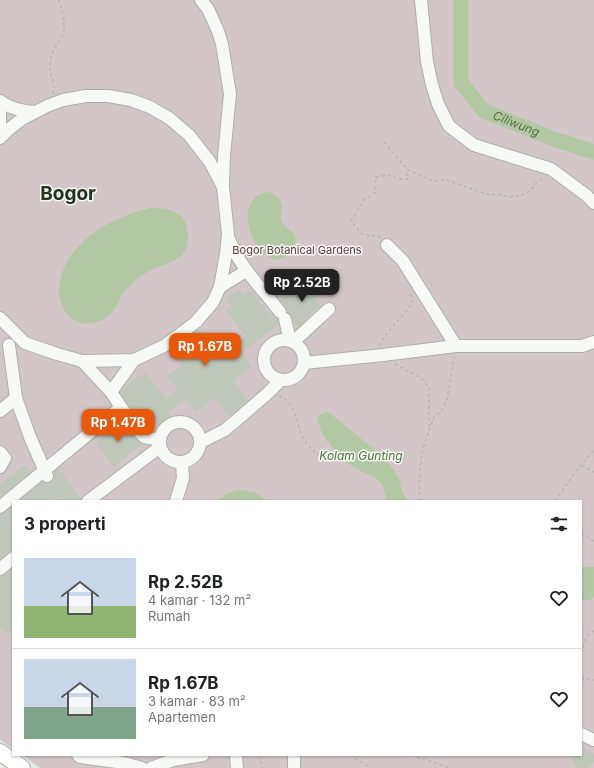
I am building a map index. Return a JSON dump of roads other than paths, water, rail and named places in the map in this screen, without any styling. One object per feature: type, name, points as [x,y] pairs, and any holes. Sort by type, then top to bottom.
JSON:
[{"type":"main road","points":[[0,752],[21,764]]},
{"type":"lane","points":[[46,474],[30,437],[16,398],[4,345],[25,343],[82,361],[134,360],[164,346],[196,322],[213,302],[220,287],[228,234],[223,187],[224,156],[230,94],[222,44],[218,31],[208,9],[201,0]]},
{"type":"lane","points":[[421,0],[432,85],[438,104],[449,126],[474,145],[551,169],[586,195],[594,203]]},
{"type":"lane","points":[[0,138],[9,129],[34,112],[64,100],[86,96],[108,96],[131,100],[150,107],[169,118],[189,135],[209,160],[223,187]]},
{"type":"lane","points":[[0,101],[13,108],[34,112]]},
{"type":"lane","points":[[0,113],[0,130]]},
{"type":"lane","points":[[209,160],[224,156]]},
{"type":"lane","points":[[228,234],[234,252],[246,271],[283,315],[292,341],[302,351],[304,363],[296,376],[281,380],[269,374],[264,362],[264,355],[271,344],[277,341],[292,341],[329,309]]},
{"type":"lane","points":[[387,245],[403,261],[456,346]]},
{"type":"lane","points":[[220,287],[246,271]]},
{"type":"lane","points":[[0,318],[25,343]]},
{"type":"lane","points":[[304,363],[456,346],[582,346],[594,342]]},
{"type":"lane","points":[[582,346],[594,352]]},
{"type":"lane","points":[[111,392],[134,360]]},
{"type":"lane","points":[[82,361],[111,392],[121,408],[144,437],[160,443]]},
{"type":"lane","points":[[201,442],[225,430],[281,380]]},
{"type":"lane","points":[[0,410],[16,398]]},
{"type":"lane","points":[[12,500],[46,474],[121,408]]},
{"type":"lane","points":[[178,422],[185,422],[196,429],[200,435],[201,442],[195,457],[182,463],[169,460],[162,452],[160,443],[162,433],[166,428],[178,422]]},
{"type":"lane","points":[[89,500],[160,443]]},
{"type":"lane","points":[[0,452],[5,458],[0,467]]},
{"type":"lane","points":[[176,500],[183,478],[182,463]]},
{"type":"lane","points":[[2,508],[12,500]]},
{"type":"lane","points":[[0,569],[12,559]]},
{"type":"lane","points":[[582,734],[594,740]]},
{"type":"lane","points":[[80,756],[126,763],[142,768]]},
{"type":"lane","points":[[151,768],[198,756]]},
{"type":"lane","points":[[236,756],[237,768]]},
{"type":"lane","points":[[294,756],[294,768]]},
{"type":"lane","points":[[100,768],[111,761]]},
{"type":"water","points":[[267,192],[275,195],[281,202],[281,221],[294,234],[296,241],[291,251],[281,259],[270,258],[260,250],[253,238],[248,224],[249,210],[254,199]]},
{"type":"water","points":[[151,208],[174,211],[184,220],[188,238],[187,246],[184,252],[175,260],[150,270],[137,279],[124,292],[113,310],[102,320],[85,323],[74,320],[65,311],[59,294],[62,275],[68,260],[78,247],[91,235],[105,226],[120,218]]},
{"type":"water","name":"Kolam Gunting","points":[[327,411],[385,458],[399,478],[402,492],[407,500],[386,500],[383,486],[379,481],[352,466],[337,452],[323,435],[317,417]]},
{"type":"water","points":[[240,490],[256,493],[266,500],[219,500],[228,493]]},
{"type":"water","points":[[582,567],[594,567],[594,597],[589,600],[582,600]]},
{"type":"waterway","name":"Ciliwung","points":[[461,0],[461,83],[484,111],[554,139],[594,152]]},
{"type":"tunnel","points":[[47,476],[49,486],[58,500]]},
{"type":"tunnel","points":[[0,524],[11,516],[5,509]]},
{"type":"district","name":"Bogor","points":[[68,193]]},
{"type":"park label","name":"Bogor Botanical Gardens","points":[[297,250]]}]
